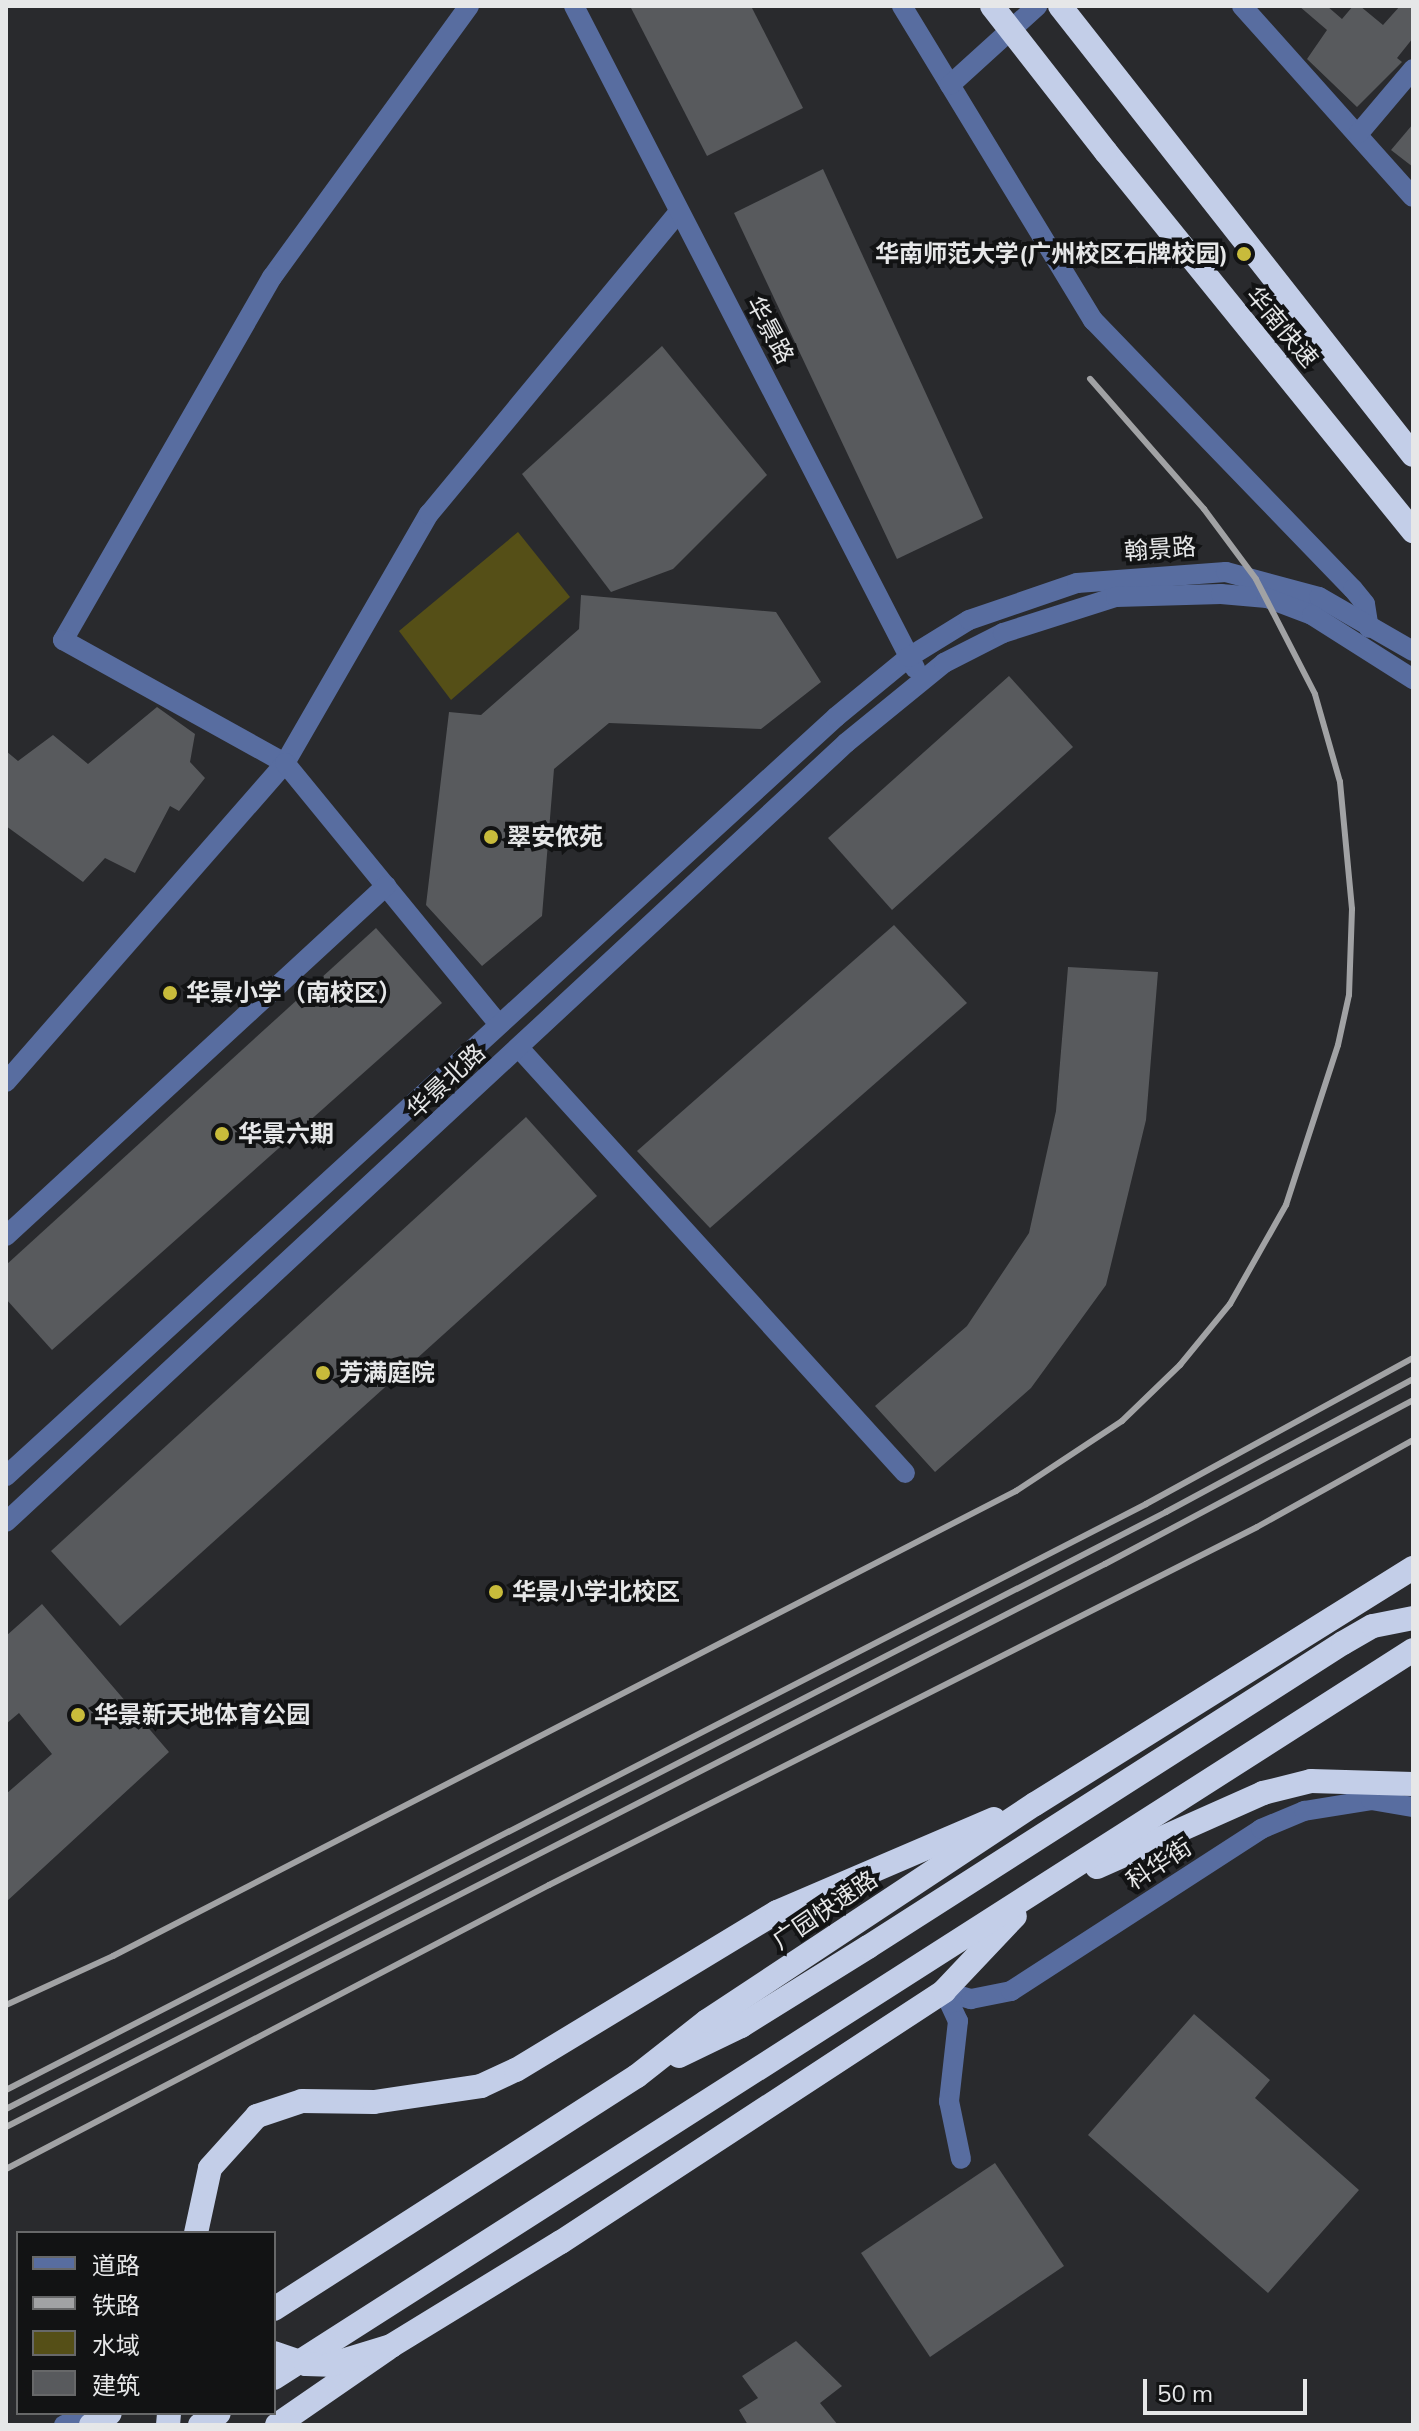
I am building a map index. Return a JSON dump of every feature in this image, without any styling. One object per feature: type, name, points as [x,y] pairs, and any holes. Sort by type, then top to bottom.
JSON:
[{"type":"highway","name":"华南快速","points":[[992,6],[1106,152],[1413,531]]},
{"type":"highway","name":"华南快速","points":[[1060,6],[1413,455]]},
{"type":"highway","name":"广园快速路","points":[[276,2308],[637,2076],[707,2021],[1035,1804],[1413,1568]]},
{"type":"highway","points":[[637,2076],[741,2026],[1343,1643],[1373,1626],[1413,1618]]},
{"type":"highway","points":[[276,2377],[1413,1650]]},
{"type":"highway","points":[[277,2425],[391,2346],[561,2242],[944,1991],[1033,1895],[1263,1793],[1311,1781],[1413,1784]]},
{"type":"highway","points":[[195,2230],[210,2168],[257,2116],[302,2101],[374,2102],[481,2086],[516,2070],[777,1912],[906,1855],[1035,1804]]},
{"type":"highway","points":[[276,2354],[306,2364],[329,2365],[391,2346]]},
{"type":"street","points":[[469,6],[272,277],[63,640],[285,763],[498,1023]]},
{"type":"street","name":"华景路","points":[[574,6],[921,678]]},
{"type":"street","points":[[902,6],[1093,320],[1353,589],[1367,634]]},
{"type":"street","points":[[950,85],[1037,6]]},
{"type":"street","points":[[1242,6],[1359,133],[1413,197]]},
{"type":"street","points":[[1359,133],[1413,69]]},
{"type":"street","points":[[6,1082],[285,763],[429,514],[679,212]]},
{"type":"street","name":"翰景路","points":[[909,657],[969,620],[1042,592],[1186,571],[1226,572],[1289,585],[1367,634],[1413,679]]},
{"type":"street","name":"翰景路","points":[[921,678],[1003,633],[1067,610],[1142,595],[1267,598],[1413,651]]},
{"type":"street","name":"华景北路","points":[[7,1474],[498,1023],[909,657]]},
{"type":"street","name":"华景北路","points":[[6,1522],[921,678]]},
{"type":"street","points":[[6,1236],[386,886]]},
{"type":"street","points":[[519,1048],[905,1473]]},
{"type":"street","points":[[7,1474],[30,1500]]},
{"type":"street","name":"科华街","points":[[944,1991],[971,1999],[1011,1991],[1261,1829],[1304,1811],[1371,1800],[1413,1807]]},
{"type":"street","points":[[944,1991],[958,2021],[949,2101],[961,2159]]},
{"type":"street","points":[[64,2425],[91,2415]]},
{"type":"water","points":[[518,532],[570,597],[451,700],[399,631]]},
{"type":"building","points":[[630,6],[751,6],[803,108],[707,156]]},
{"type":"building","points":[[1299,6],[1327,6],[1342,19],[1353,6],[1360,6],[1383,25],[1400,6],[1413,6],[1413,38],[1397,58],[1402,62],[1357,107],[1307,59],[1327,30]]},
{"type":"building","points":[[1413,124],[1413,167],[1391,150]]},
{"type":"building","points":[[823,169],[983,518],[897,559],[734,213]]},
{"type":"building","points":[[662,346],[767,475],[673,569],[611,592],[522,474]]},
{"type":"building","name":"翠安侬苑","points":[[581,595],[776,612],[821,682],[761,729],[609,723],[554,769],[542,916],[482,966],[426,905],[449,712],[481,715],[579,629]]},
{"type":"building","points":[[1009,676],[1073,747],[892,910],[828,838]]},
{"type":"building","points":[[157,707],[195,734],[190,762],[205,778],[179,811],[170,806],[135,873],[105,858],[83,882],[6,826],[6,751],[18,761],[53,735],[88,764]]},
{"type":"building","points":[[894,925],[967,1003],[710,1228],[637,1151]]},
{"type":"building","name":"华景六期","points":[[376,928],[442,1003],[52,1350],[6,1299],[6,1265]]},
{"type":"building","points":[[1068,967],[1158,972],[1146,1120],[1106,1285],[1031,1388],[935,1472],[875,1406],[967,1326],[1029,1233],[1056,1111]]},
{"type":"building","name":"芳满庭院","points":[[526,1117],[597,1196],[120,1626],[51,1551]]},
{"type":"building","points":[[42,1604],[169,1752],[6,1902],[6,1794],[52,1754],[19,1713],[6,1724],[6,1636]]},
{"type":"building","points":[[1194,2014],[1270,2080],[1255,2098],[1359,2190],[1268,2293],[1088,2135]]},
{"type":"building","points":[[995,2163],[1064,2266],[930,2357],[861,2253]]},
{"type":"building","points":[[796,2341],[842,2386],[820,2403],[838,2425],[748,2425],[739,2410],[758,2398],[742,2376]]},
{"type":"railway","points":[[6,2005],[113,1956],[1016,1491],[1122,1421],[1180,1365],[1230,1304],[1286,1205],[1338,1045],[1349,995],[1352,909],[1340,782],[1315,694],[1256,579],[1204,509],[1090,379]]},
{"type":"railway","points":[[6,2090],[1146,1504],[1413,1358]]},
{"type":"railway","points":[[6,2109],[1166,1512],[1413,1379]]},
{"type":"railway","points":[[6,2127],[1105,1564],[1413,1400]]},
{"type":"railway","points":[[6,2169],[549,1885],[1257,1527],[1413,1440]]},
{"type":"place","name":"华南师范大学(广州校区石牌校园)","points":[[1244,254]]},
{"type":"place","name":"翠安侬苑","points":[[491,837]]},
{"type":"place","name":"华景小学（南校区）","points":[[170,993]]},
{"type":"place","name":"华景六期","points":[[222,1134]]},
{"type":"place","name":"芳满庭院","points":[[323,1373]]},
{"type":"place","name":"华景小学北校区","points":[[496,1592]]},
{"type":"place","name":"华景新天地体育公园","points":[[78,1715]]}]
